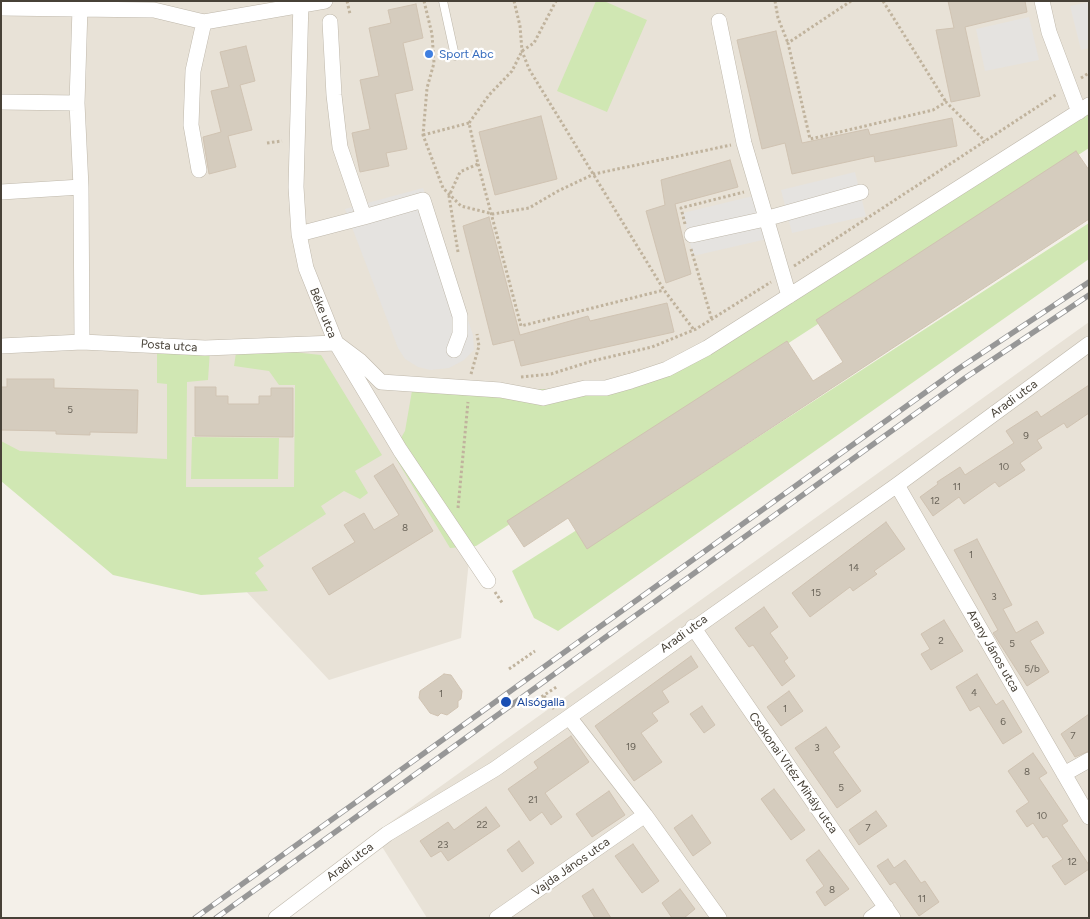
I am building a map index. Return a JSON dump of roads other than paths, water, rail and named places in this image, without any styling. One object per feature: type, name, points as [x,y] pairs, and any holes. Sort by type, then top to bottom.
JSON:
[{"type":"street","points":[[1,8],[154,10],[204,22],[302,3],[325,1]]},
{"type":"street","points":[[336,343],[360,360],[380,382],[475,383],[543,398],[585,388],[606,388],[667,369],[707,348],[1084,108],[1069,86],[1050,32],[1042,1]]},
{"type":"street","name":"Béke utca","points":[[302,3],[296,187],[299,234],[306,268],[336,343],[400,450],[488,582]]},
{"type":"street","points":[[80,8],[77,103],[81,187],[82,342]]},
{"type":"street","points":[[199,170],[190,125],[193,71],[204,22]]},
{"type":"street","points":[[330,22],[334,95],[340,147],[364,217]]},
{"type":"street","points":[[719,22],[744,143],[765,220],[789,296]]},
{"type":"street","points":[[1,102],[77,103]]},
{"type":"street","points":[[1,192],[81,187]]},
{"type":"street","points":[[692,235],[765,220],[861,192]]},
{"type":"street","points":[[299,234],[423,200],[460,316],[460,334],[454,350]]},
{"type":"street","name":"Posta utca","points":[[1,346],[82,342],[205,348],[336,343]]},
{"type":"street","name":"Aradi utca","points":[[276,918],[387,834],[495,769],[569,717],[693,627],[897,485],[1089,344]]},
{"type":"street","name":"Arany János utca","points":[[897,485],[1089,816]]},
{"type":"street","name":"Csokonai Vitéz Mihály utca","points":[[693,627],[890,913]]},
{"type":"street","points":[[569,717],[645,815],[719,918]]},
{"type":"street","points":[[1064,774],[1089,760]]},
{"type":"street","name":"Vajda János utca","points":[[498,918],[645,815]]},
{"type":"street","points":[[871,918],[890,913]]},
{"type":"lane","points":[[443,1],[455,56]]},
{"type":"railway","points":[[195,918],[958,369],[1089,282]]},
{"type":"railway","points":[[216,918],[965,378],[1089,295]]},
{"type":"place","name":"Sport Abc","points":[[429,54]]},
{"type":"place","name":"Alsógalla","points":[[506,702]]}]
